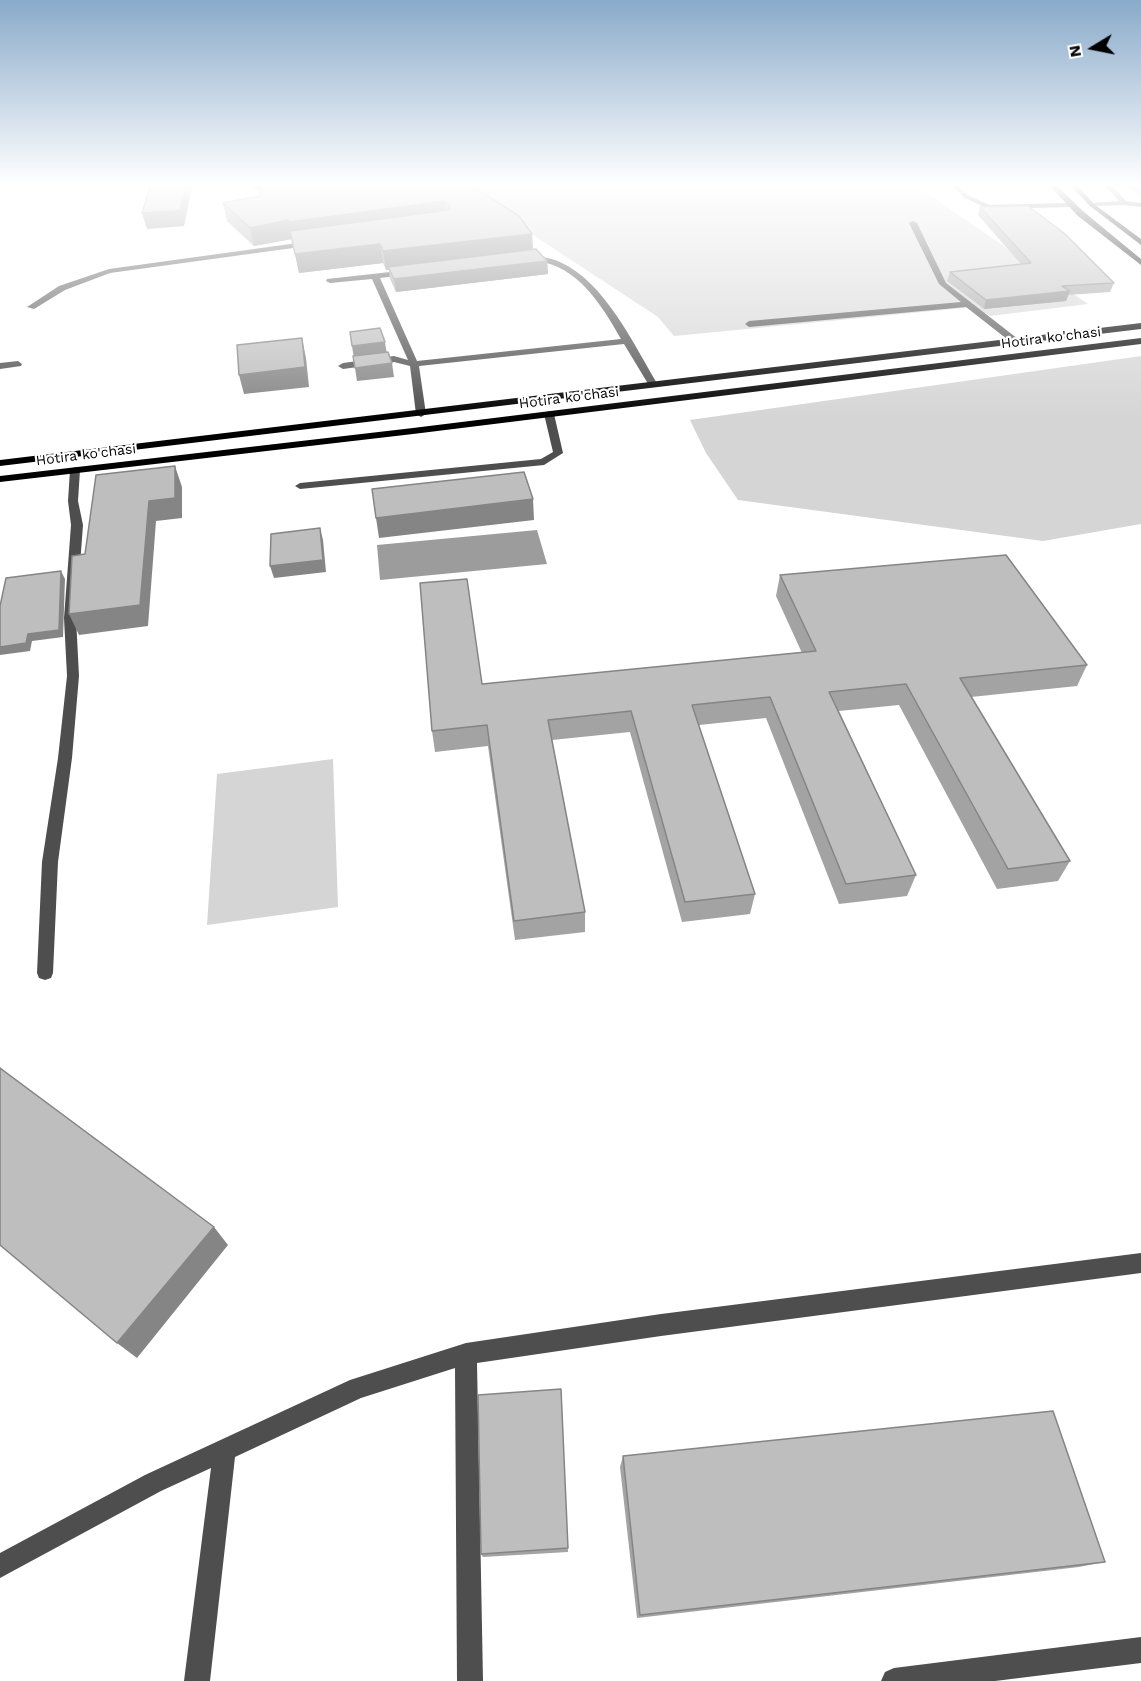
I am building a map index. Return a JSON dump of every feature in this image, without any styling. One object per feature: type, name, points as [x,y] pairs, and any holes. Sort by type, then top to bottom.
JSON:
[{"type":"main road","name":"Hotira ko'chasi","points":[[0,462],[421,414],[1141,326]]},
{"type":"main road","name":"Hotira ko'chasi","points":[[0,479],[1141,341]]},
{"type":"main road","points":[[14,477],[15,461]]},
{"type":"street","points":[[31,307],[62,288],[109,271],[178,261]]},
{"type":"street","points":[[555,261],[592,288],[653,386]]},
{"type":"street","points":[[932,261],[943,284],[1015,341]]},
{"type":"street","points":[[330,281],[421,271]]},
{"type":"street","points":[[375,276],[414,364],[421,414]]},
{"type":"street","points":[[748,324],[968,304]]},
{"type":"street","points":[[343,366],[394,359],[414,364],[627,341]]},
{"type":"street","points":[[0,366],[18,364]]},
{"type":"street","points":[[300,486],[479,471],[544,462],[558,453],[549,414]]},
{"type":"street","points":[[45,973],[50,862],[65,758],[73,676],[70,618],[77,525],[73,501],[75,470]]},
{"type":"street","points":[[0,1566],[153,1482],[358,1388],[466,1354],[661,1325],[1141,1263]]},
{"type":"street","points":[[466,1354],[470,1681]]},
{"type":"street","points":[[196,1681],[225,1449]]},
{"type":"street","points":[[894,1681],[1141,1650]]},
{"type":"shaded area","points":[[573,261],[1026,261],[1088,304],[990,316],[974,307],[674,336],[658,317]]},
{"type":"shaded area","points":[[1141,356],[1141,524],[1043,541],[738,500],[706,453],[690,420]]},
{"type":"shaded area","points":[[537,530],[547,564],[380,580],[377,545]]},
{"type":"shaded area","points":[[333,759],[338,907],[207,925],[217,774]]},
{"type":"building","points":[[434,261],[543,261],[394,279],[388,267]]},
{"type":"building","points":[[1030,261],[1092,261],[1114,283],[1062,286],[1070,291],[986,300],[950,272],[1031,263]]},
{"type":"building","points":[[380,328],[385,342],[352,346],[350,332]]},
{"type":"building","points":[[302,338],[305,367],[239,375],[237,345]]},
{"type":"building","points":[[388,352],[392,363],[355,368],[353,356]]},
{"type":"building","points":[[175,466],[175,498],[149,501],[140,605],[69,614],[72,556],[85,554],[96,475]]},
{"type":"building","points":[[524,472],[533,499],[376,518],[372,489]]},
{"type":"building","points":[[320,528],[323,560],[270,566],[271,534]]},
{"type":"building","points":[[1006,555],[1087,665],[960,678],[1070,861],[1008,869],[906,684],[829,692],[916,875],[846,884],[770,697],[692,705],[755,894],[685,902],[631,711],[548,720],[585,912],[514,921],[487,725],[432,731],[420,583],[467,579],[482,684],[816,651],[780,575]]},
{"type":"building","points":[[61,571],[59,630],[28,634],[26,643],[0,647],[0,606],[6,578]]},
{"type":"building","points":[[0,1068],[214,1227],[117,1343],[0,1245]]},
{"type":"building","points":[[561,1389],[568,1548],[481,1554],[478,1395]]},
{"type":"building","points":[[1053,1411],[1105,1562],[640,1615],[623,1456]]}]
